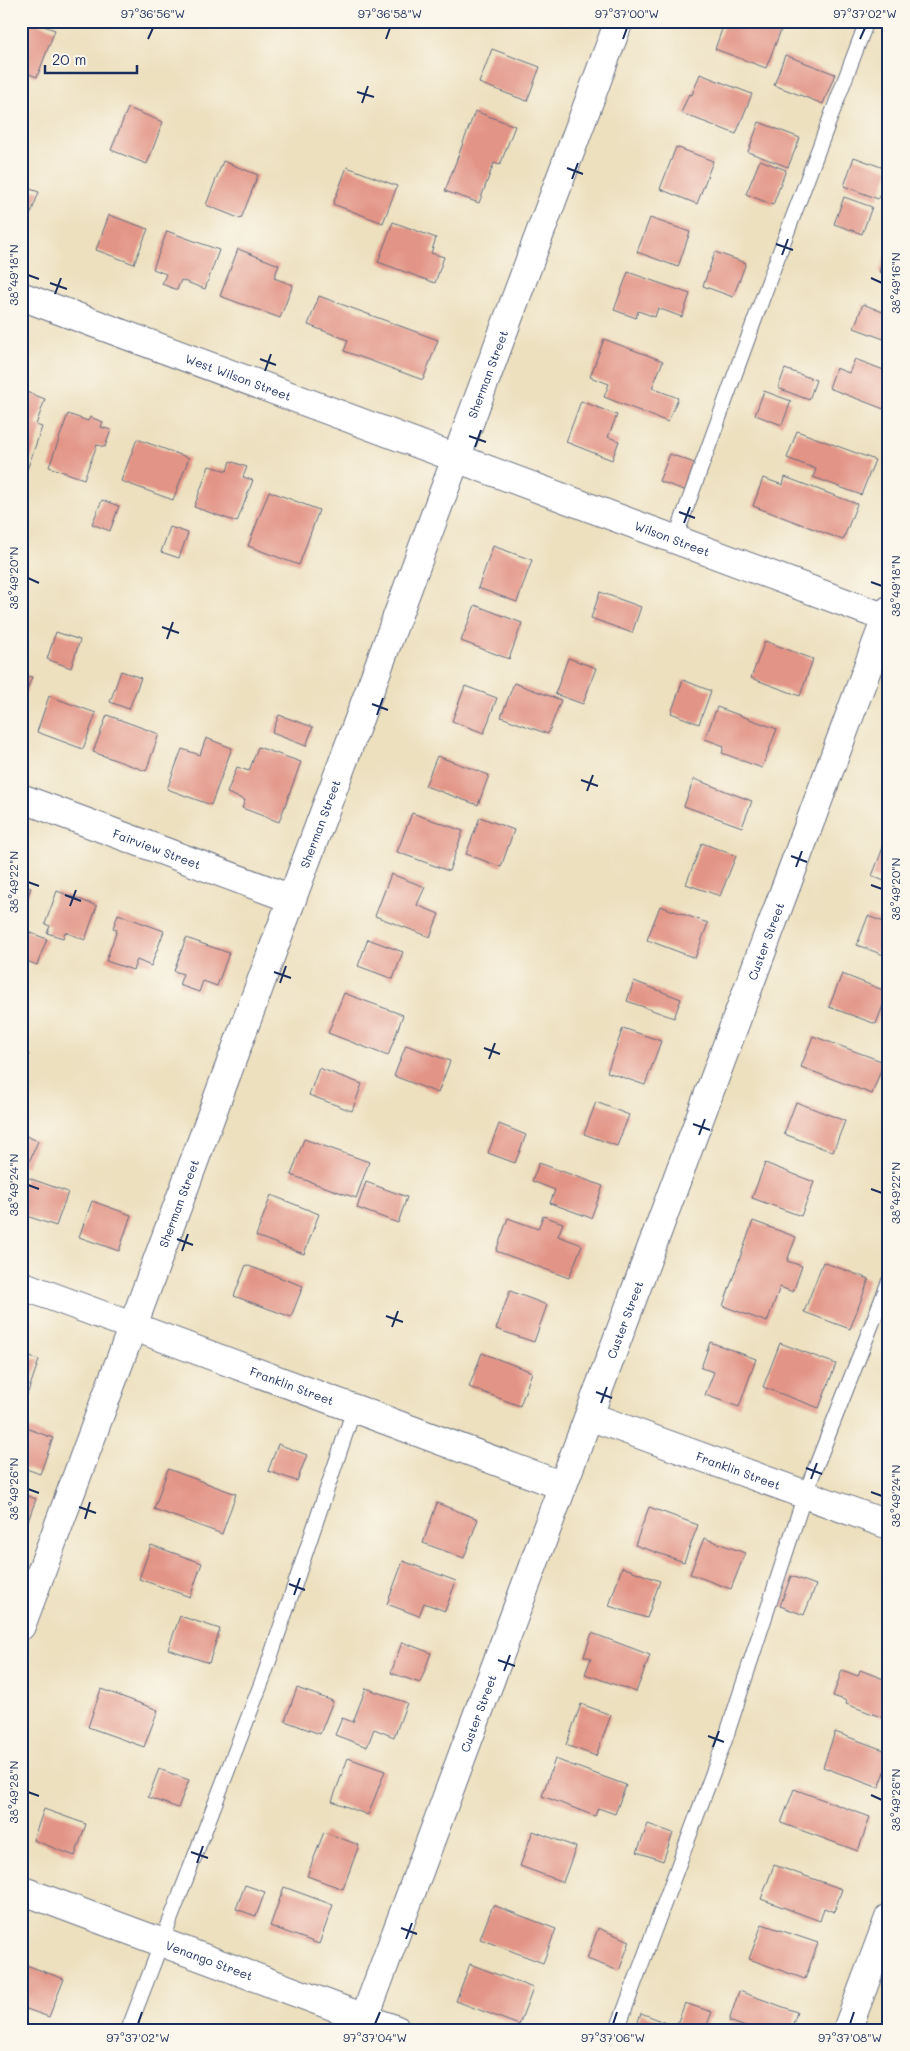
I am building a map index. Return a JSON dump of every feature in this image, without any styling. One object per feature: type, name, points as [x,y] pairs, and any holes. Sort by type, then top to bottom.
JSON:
[{"type":"street","name":"Sherman Street","points":[[21,1626],[619,21]]},
{"type":"street","name":"West Wilson Street","points":[[21,296],[456,458]]},
{"type":"street","name":"Wilson Street","points":[[456,458],[888,615]]},
{"type":"street","name":"Custer Street","points":[[362,2024],[888,615]]},
{"type":"street","name":"Fairview Street","points":[[21,798],[292,898]]},
{"type":"street","name":"Franklin Street","points":[[21,1285],[562,1486]]},
{"type":"street","name":"Franklin Street","points":[[588,1416],[889,1525]]},
{"type":"street","name":"Venango Street","points":[[21,1890],[161,1942],[362,2024],[397,2030]]},
{"type":"street","points":[[847,2030],[889,1918]]},
{"type":"lane","points":[[675,539],[771,275],[867,21]]},
{"type":"lane","points":[[617,2030],[724,1740],[805,1494],[889,1281]]},
{"type":"lane","points":[[128,2030],[264,1676],[354,1409]]},
{"type":"building","points":[[21,21],[30,21],[55,30],[37,77],[21,71]]},
{"type":"building","points":[[725,21],[758,21],[781,30],[766,68],[715,49]]},
{"type":"building","points":[[492,49],[540,67],[527,101],[479,83]]},
{"type":"building","points":[[785,55],[835,74],[823,104],[774,85]]},
{"type":"building","points":[[700,74],[752,94],[736,134],[681,113],[689,94],[692,95]]},
{"type":"building","points":[[128,108],[163,122],[147,164],[111,150]]},
{"type":"building","points":[[475,111],[515,126],[500,165],[494,163],[479,203],[445,191]]},
{"type":"building","points":[[759,122],[800,138],[788,167],[748,152]]},
{"type":"building","points":[[676,147],[713,161],[697,204],[660,189]]},
{"type":"building","points":[[854,157],[889,170],[878,199],[844,186]]},
{"type":"building","points":[[760,160],[786,170],[773,205],[746,194]]},
{"type":"building","points":[[223,161],[258,175],[241,219],[206,205]]},
{"type":"building","points":[[347,167],[397,186],[383,223],[333,204]]},
{"type":"building","points":[[21,186],[39,192],[28,221],[21,219]]},
{"type":"building","points":[[844,197],[872,207],[862,234],[834,224]]},
{"type":"building","points":[[109,215],[148,229],[134,264],[96,250]]},
{"type":"building","points":[[650,218],[690,232],[678,267],[637,252]]},
{"type":"building","points":[[393,222],[436,238],[431,253],[444,257],[435,283],[378,262]]},
{"type":"building","points":[[167,231],[219,250],[205,289],[181,280],[177,290],[162,284],[166,274],[153,269]]},
{"type":"building","points":[[889,246],[889,275],[879,272]]},
{"type":"building","points":[[238,249],[279,265],[274,278],[293,285],[280,318],[220,296]]},
{"type":"building","points":[[715,252],[746,263],[733,297],[703,286]]},
{"type":"building","points":[[628,272],[690,294],[682,317],[658,308],[655,317],[638,311],[636,318],[614,310]]},
{"type":"building","points":[[319,296],[438,340],[423,380],[344,351],[348,340],[308,325]]},
{"type":"building","points":[[863,304],[885,313],[889,304],[889,341],[854,328]]},
{"type":"building","points":[[604,339],[663,361],[652,388],[678,398],[668,422],[604,397],[609,384],[590,377]]},
{"type":"building","points":[[855,359],[889,372],[889,411],[829,388],[836,368],[849,373]]},
{"type":"building","points":[[785,369],[816,380],[809,400],[778,388]]},
{"type":"building","points":[[21,390],[45,399],[36,425],[42,427],[27,470],[21,468]]},
{"type":"building","points":[[764,391],[791,401],[782,425],[755,415]]},
{"type":"building","points":[[581,401],[617,415],[608,437],[619,441],[612,460],[566,442]]},
{"type":"building","points":[[68,414],[88,421],[90,417],[103,422],[101,427],[111,430],[105,447],[97,445],[84,479],[49,467]]},
{"type":"building","points":[[797,431],[875,460],[861,495],[813,477],[816,469],[787,458]]},
{"type":"building","points":[[137,439],[189,458],[173,500],[121,481]]},
{"type":"building","points":[[670,454],[697,464],[687,491],[659,481]]},
{"type":"building","points":[[230,461],[247,467],[243,477],[253,480],[237,522],[194,507],[209,466],[227,471]]},
{"type":"building","points":[[785,477],[857,504],[843,540],[753,506],[763,478],[783,485]]},
{"type":"building","points":[[269,491],[319,510],[299,565],[248,546]]},
{"type":"building","points":[[102,500],[119,506],[110,531],[92,524]]},
{"type":"building","points":[[170,527],[188,533],[179,558],[161,552]]},
{"type":"building","points":[[493,546],[532,560],[517,602],[478,588]]},
{"type":"building","points":[[600,592],[641,607],[632,633],[591,618]]},
{"type":"building","points":[[475,605],[522,623],[509,659],[461,641]]},
{"type":"building","points":[[56,632],[80,640],[71,668],[47,659]]},
{"type":"building","points":[[765,641],[813,659],[800,696],[751,678]]},
{"type":"building","points":[[568,658],[596,668],[583,704],[555,694]]},
{"type":"building","points":[[121,671],[141,678],[129,709],[110,702]]},
{"type":"building","points":[[21,674],[32,677],[21,705]]},
{"type":"building","points":[[683,680],[711,691],[699,724],[671,713]]},
{"type":"building","points":[[514,683],[561,700],[548,734],[501,717]]},
{"type":"building","points":[[465,686],[497,698],[484,733],[452,721]]},
{"type":"building","points":[[49,696],[96,713],[83,749],[37,732]]},
{"type":"building","points":[[717,707],[777,729],[762,768],[722,753],[724,746],[705,739]]},
{"type":"building","points":[[107,715],[159,734],[146,771],[93,752]]},
{"type":"building","points":[[279,715],[313,727],[306,746],[272,733]]},
{"type":"building","points":[[206,738],[232,748],[211,805],[167,789],[182,749],[200,755]]},
{"type":"building","points":[[258,747],[301,762],[279,822],[242,808],[245,800],[227,793],[237,767],[249,771]]},
{"type":"building","points":[[437,756],[489,775],[478,805],[425,786]]},
{"type":"building","points":[[694,779],[752,801],[742,827],[684,806]]},
{"type":"building","points":[[412,813],[463,831],[449,871],[397,852]]},
{"type":"building","points":[[480,817],[514,830],[501,867],[466,854]]},
{"type":"building","points":[[702,843],[736,856],[720,896],[686,884]]},
{"type":"building","points":[[884,845],[889,847],[889,883],[872,876]]},
{"type":"building","points":[[391,874],[425,887],[417,905],[439,914],[430,937],[375,916]]},
{"type":"building","points":[[21,884],[31,888],[21,913]]},
{"type":"building","points":[[57,891],[97,906],[85,940],[65,932],[63,938],[47,933],[50,926],[45,924]]},
{"type":"building","points":[[660,906],[708,923],[695,958],[647,940]]},
{"type":"building","points":[[118,914],[164,931],[151,966],[137,960],[133,970],[106,961],[117,930],[113,928]]},
{"type":"building","points":[[868,916],[889,924],[889,957],[857,945]]},
{"type":"building","points":[[23,930],[47,939],[37,965],[21,959]]},
{"type":"building","points":[[186,938],[229,953],[217,986],[203,981],[199,992],[179,985],[183,974],[174,971]]},
{"type":"building","points":[[368,939],[403,952],[393,979],[358,966]]},
{"type":"building","points":[[842,974],[888,992],[876,1024],[829,1007]]},
{"type":"building","points":[[634,981],[681,999],[674,1018],[627,1001]]},
{"type":"building","points":[[344,993],[403,1015],[388,1056],[328,1033]]},
{"type":"building","points":[[623,1028],[661,1041],[645,1085],[607,1072]]},
{"type":"building","points":[[813,1036],[884,1062],[872,1094],[801,1067]]},
{"type":"building","points":[[406,1045],[450,1061],[438,1093],[394,1076]]},
{"type":"building","points":[[21,1052],[29,1054],[21,1076]]},
{"type":"building","points":[[319,1068],[362,1084],[352,1111],[309,1095]]},
{"type":"building","points":[[596,1102],[629,1115],[617,1146],[584,1134]]},
{"type":"building","points":[[796,1102],[845,1121],[833,1152],[784,1134]]},
{"type":"building","points":[[499,1124],[526,1135],[515,1163],[488,1153]]},
{"type":"building","points":[[21,1134],[38,1141],[27,1167],[21,1165]]},
{"type":"building","points":[[304,1139],[369,1162],[356,1198],[291,1175]]},
{"type":"building","points":[[539,1163],[603,1186],[591,1218],[550,1203],[555,1190],[532,1181]]},
{"type":"building","points":[[765,1163],[814,1182],[801,1216],[752,1198]]},
{"type":"building","points":[[26,1177],[68,1192],[56,1226],[21,1214],[21,1192]]},
{"type":"building","points":[[366,1182],[407,1197],[398,1223],[357,1208]]},
{"type":"building","points":[[271,1195],[319,1214],[304,1254],[256,1236]]},
{"type":"building","points":[[92,1201],[131,1215],[119,1251],[79,1237]]},
{"type":"building","points":[[543,1216],[563,1223],[558,1236],[582,1245],[569,1278],[496,1251],[508,1218],[538,1229]]},
{"type":"building","points":[[753,1221],[796,1237],[787,1261],[802,1266],[793,1292],[780,1287],[767,1322],[723,1306]]},
{"type":"building","points":[[823,1262],[869,1279],[850,1329],[804,1312]]},
{"type":"building","points":[[246,1265],[303,1286],[291,1317],[234,1296]]},
{"type":"building","points":[[510,1291],[547,1305],[534,1342],[496,1329]]},
{"type":"building","points":[[710,1342],[756,1359],[739,1407],[705,1395],[714,1372],[701,1368]]},
{"type":"building","points":[[780,1343],[836,1364],[819,1408],[763,1387]]},
{"type":"building","points":[[482,1353],[532,1372],[520,1406],[469,1387]]},
{"type":"building","points":[[21,1354],[39,1360],[27,1395],[21,1393]]},
{"type":"building","points":[[21,1426],[53,1438],[40,1474],[21,1467]]},
{"type":"building","points":[[278,1444],[307,1455],[297,1481],[268,1471]]},
{"type":"building","points":[[168,1469],[236,1494],[222,1534],[154,1509]]},
{"type":"building","points":[[21,1493],[36,1499],[24,1532],[21,1532]]},
{"type":"building","points":[[437,1503],[478,1519],[464,1558],[423,1543]]},
{"type":"building","points":[[649,1507],[698,1525],[684,1562],[635,1545]]},
{"type":"building","points":[[704,1538],[745,1553],[731,1589],[690,1574]]},
{"type":"building","points":[[151,1545],[202,1563],[190,1597],[139,1579]]},
{"type":"building","points":[[403,1561],[456,1581],[445,1611],[424,1603],[419,1616],[387,1604]]},
{"type":"building","points":[[622,1567],[660,1581],[647,1618],[609,1606]]},
{"type":"building","points":[[791,1576],[816,1585],[804,1615],[780,1606]]},
{"type":"building","points":[[180,1616],[220,1629],[209,1663],[168,1649]]},
{"type":"building","points":[[592,1633],[650,1655],[636,1692],[585,1674],[591,1658],[584,1656]]},
{"type":"building","points":[[402,1642],[431,1653],[420,1683],[391,1673]]},
{"type":"building","points":[[842,1670],[858,1676],[860,1670],[889,1681],[889,1720],[846,1704],[847,1701],[833,1696]]},
{"type":"building","points":[[297,1688],[333,1701],[320,1734],[285,1721]]},
{"type":"building","points":[[366,1688],[407,1703],[394,1737],[374,1729],[367,1747],[335,1735],[342,1718],[353,1722]]},
{"type":"building","points":[[101,1689],[158,1710],[144,1747],[88,1727]]},
{"type":"building","points":[[581,1704],[611,1715],[596,1756],[566,1745]]},
{"type":"building","points":[[835,1732],[889,1752],[889,1761],[879,1788],[823,1767]]},
{"type":"building","points":[[348,1758],[385,1771],[368,1815],[332,1801]]},
{"type":"building","points":[[555,1759],[626,1785],[615,1814],[598,1808],[595,1816],[542,1796]]},
{"type":"building","points":[[159,1769],[189,1780],[178,1808],[148,1797]]},
{"type":"building","points":[[794,1789],[870,1817],[858,1851],[781,1823]]},
{"type":"building","points":[[44,1809],[86,1824],[75,1856],[33,1840]]},
{"type":"building","points":[[648,1824],[673,1833],[663,1861],[637,1852]]},
{"type":"building","points":[[533,1831],[576,1847],[563,1882],[520,1866]]},
{"type":"building","points":[[324,1832],[359,1845],[343,1889],[307,1876]]},
{"type":"building","points":[[774,1865],[842,1889],[834,1912],[824,1908],[820,1921],[761,1899]]},
{"type":"building","points":[[245,1885],[265,1892],[256,1916],[236,1909]]},
{"type":"building","points":[[284,1887],[333,1905],[319,1944],[270,1926]]},
{"type":"building","points":[[493,1905],[556,1929],[543,1963],[480,1939]]},
{"type":"building","points":[[762,1924],[818,1943],[805,1979],[749,1959]]},
{"type":"building","points":[[598,1928],[630,1941],[619,1971],[587,1959]]},
{"type":"building","points":[[21,1963],[64,1979],[49,2017],[21,2007]]},
{"type":"building","points":[[470,1964],[533,1988],[519,2025],[456,2001]]},
{"type":"building","points":[[739,1991],[797,2012],[791,2030],[754,2030],[729,2021]]},
{"type":"building","points":[[685,2003],[712,2012],[705,2030],[694,2030],[677,2024]]},
{"type":"building","points":[[641,2013],[685,2030],[635,2030]]}]
